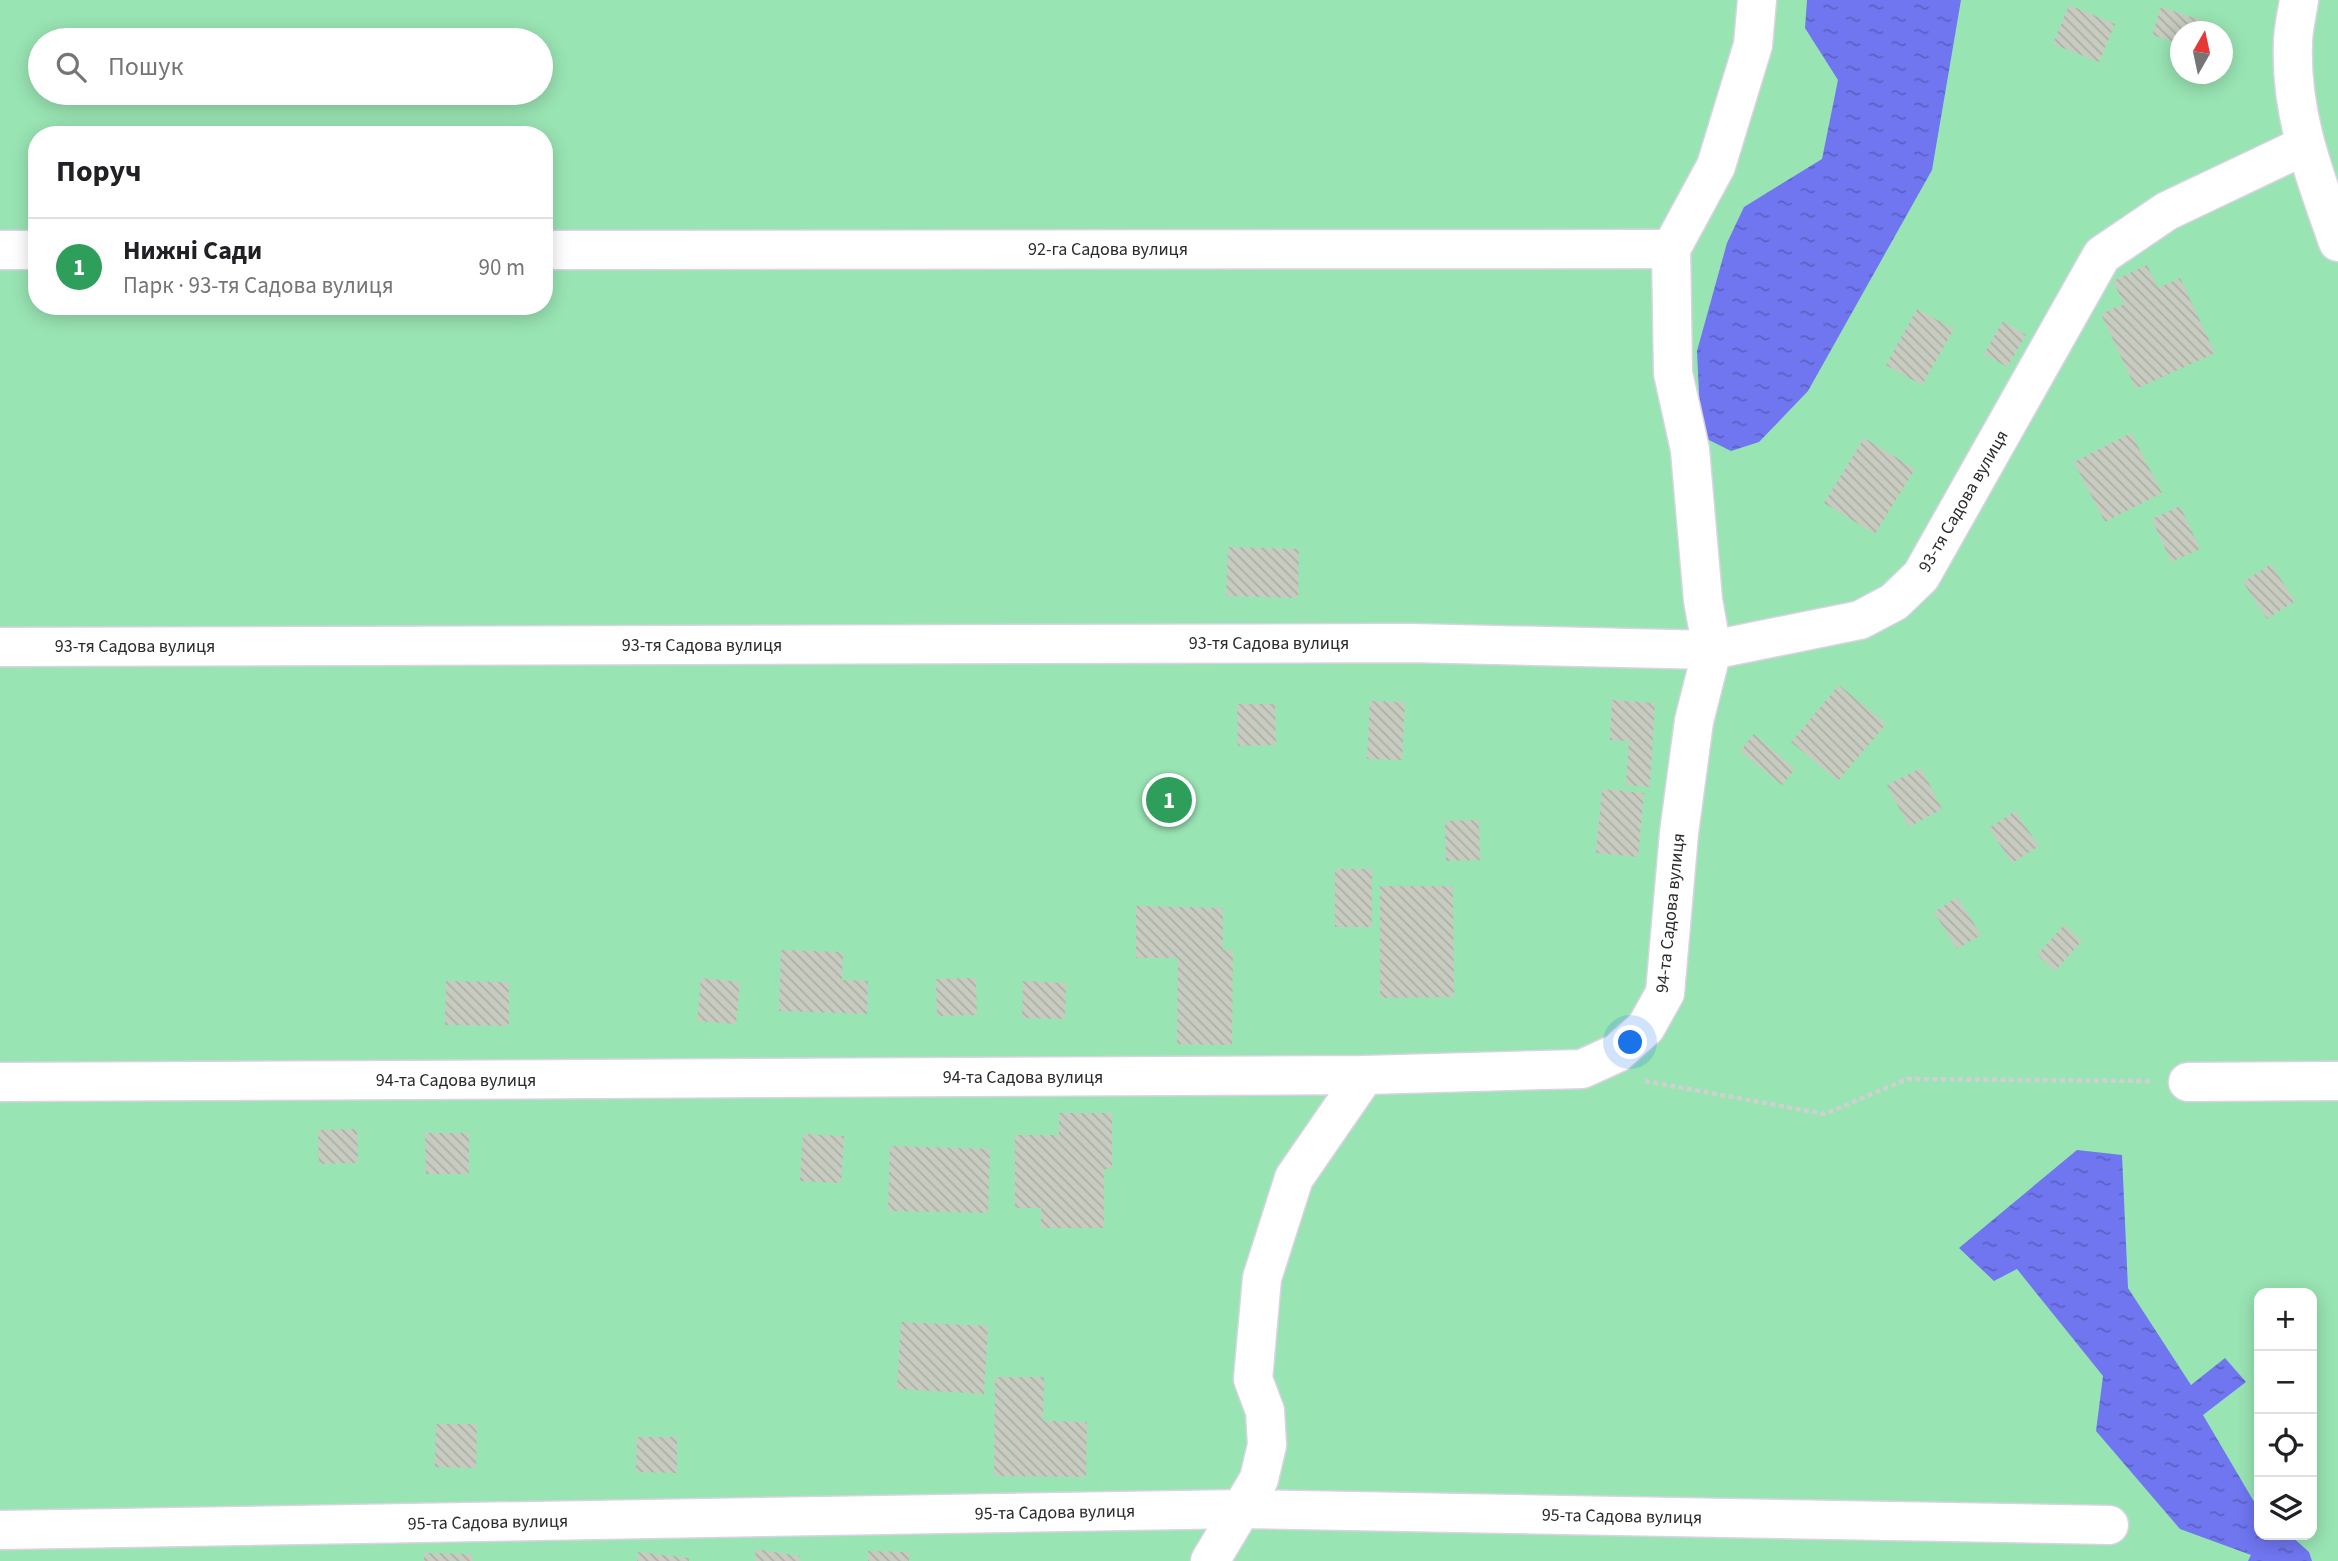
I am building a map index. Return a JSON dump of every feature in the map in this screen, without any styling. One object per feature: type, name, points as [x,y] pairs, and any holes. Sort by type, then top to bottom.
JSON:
[{"type":"street","points":[[1712,650],[1703,600],[1690,450],[1673,373],[1671,249],[1716,166],[1753,45],[1757,0]]},
{"type":"street","points":[[2299,0],[2293,41],[2295,96],[2304,146],[2338,242]]},
{"type":"street","name":"93-тя Садова вулиця","points":[[0,647],[1411,643],[1712,650],[1860,620],[1894,602],[1921,576],[2102,256],[2167,211],[2304,146]]},
{"type":"street","name":"92-га Садова вулиця","points":[[553,250],[1671,249]]},
{"type":"street","points":[[0,250],[28,250]]},
{"type":"street","name":"94-та Садова вулиця","points":[[0,1082],[1364,1075],[1582,1069],[1617,1053],[1646,1027],[1665,993],[1679,833],[1692,734],[1712,650]]},
{"type":"street","points":[[1210,1561],[1259,1479],[1267,1446],[1265,1411],[1253,1379],[1262,1278],[1294,1178],[1364,1075]]},
{"type":"street","points":[[2188,1082],[2338,1081]]},
{"type":"street","name":"95-та Садова вулиця","points":[[0,1530],[1242,1509],[2109,1525]]},
{"type":"path","points":[[1582,1069],[1825,1114],[1907,1079],[2188,1082]]},
{"type":"green space","points":[[0,0],[2338,0],[2338,1561],[0,1561]]},
{"type":"water","points":[[1807,0],[1961,0],[1932,170],[1808,391],[1759,442],[1731,451],[1701,436],[1697,351],[1727,243],[1744,207],[1822,159],[1838,80],[1805,28]]},
{"type":"water","points":[[2077,1150],[2122,1155],[2128,1288],[2191,1385],[2225,1358],[2246,1382],[2203,1415],[2254,1501],[2254,1540],[2296,1540],[2309,1552],[2312,1561],[2248,1561],[2251,1555],[2180,1529],[2096,1431],[2103,1376],[2017,1269],[1994,1281],[1959,1248]]},
{"type":"building","points":[[2069,5],[2115,24],[2099,62],[2053,44]]},
{"type":"building","points":[[2161,7],[2203,21],[2170,21],[2170,41],[2152,35]]},
{"type":"building","points":[[2147,265],[2158,288],[2180,278],[2215,353],[2136,389],[2101,314],[2124,304],[2113,281]]},
{"type":"building","points":[[1917,309],[1954,329],[1922,385],[1886,365]]},
{"type":"building","points":[[2003,321],[2026,335],[2007,367],[1984,354]]},
{"type":"building","points":[[2131,433],[2162,493],[2105,522],[2074,462]]},
{"type":"building","points":[[1864,438],[1915,469],[1875,534],[1824,503]]},
{"type":"building","points":[[2180,506],[2200,549],[2171,562],[2152,519]]},
{"type":"building","points":[[1228,547],[1299,549],[1298,598],[1226,596]]},
{"type":"building","points":[[2271,564],[2295,601],[2267,619],[2243,582]]},
{"type":"building","points":[[1839,685],[1886,724],[1838,781],[1791,742]]},
{"type":"building","points":[[1612,700],[1655,703],[1650,787],[1626,785],[1629,741],[1610,740]]},
{"type":"building","points":[[1370,701],[1405,702],[1402,760],[1367,759]]},
{"type":"building","points":[[1237,704],[1275,704],[1276,745],[1238,746]]},
{"type":"building","points":[[1754,734],[1795,769],[1782,785],[1740,751]]},
{"type":"building","points":[[1921,768],[1942,809],[1909,827],[1887,785]]},
{"type":"building","points":[[1602,789],[1644,793],[1638,857],[1596,853]]},
{"type":"building","points":[[2015,811],[2039,846],[2012,863],[1989,828]]},
{"type":"building","points":[[1479,820],[1480,860],[1446,861],[1445,821]]},
{"type":"building","points":[[1335,869],[1372,869],[1372,927],[1335,927]]},
{"type":"building","points":[[1380,886],[1453,886],[1454,997],[1380,998]]},
{"type":"building","points":[[1957,897],[1981,935],[1957,949],[1934,912]]},
{"type":"building","points":[[1136,906],[1223,908],[1223,950],[1233,950],[1232,1045],[1177,1044],[1178,958],[1136,958]]},
{"type":"building","points":[[2064,925],[2082,941],[2055,971],[2037,955]]},
{"type":"building","points":[[781,950],[843,952],[842,980],[868,981],[867,1014],[779,1011]]},
{"type":"building","points":[[701,978],[740,982],[736,1024],[697,1021]]},
{"type":"building","points":[[976,978],[977,1015],[937,1016],[936,979]]},
{"type":"building","points":[[446,981],[509,982],[509,1026],[445,1025]]},
{"type":"building","points":[[1023,981],[1066,983],[1065,1019],[1022,1018]]},
{"type":"building","points":[[1059,1113],[1112,1113],[1112,1169],[1104,1169],[1104,1228],[1041,1228],[1041,1208],[1015,1208],[1015,1135],[1059,1135]]},
{"type":"building","points":[[357,1129],[358,1163],[319,1164],[318,1130]]},
{"type":"building","points":[[425,1133],[469,1133],[469,1174],[426,1174]]},
{"type":"building","points":[[803,1134],[844,1136],[841,1183],[800,1181]]},
{"type":"building","points":[[890,1146],[990,1149],[988,1213],[888,1211]]},
{"type":"building","points":[[901,1322],[988,1326],[984,1394],[897,1389]]},
{"type":"building","points":[[995,1377],[1044,1377],[1043,1421],[1087,1422],[1086,1477],[994,1476]]},
{"type":"building","points":[[436,1424],[477,1424],[476,1468],[435,1467]]},
{"type":"building","points":[[637,1437],[677,1437],[677,1473],[636,1472]]},
{"type":"building","points":[[756,1549],[800,1556],[799,1561],[755,1561]]},
{"type":"building","points":[[868,1551],[909,1552],[909,1561],[868,1561]]},
{"type":"building","points":[[638,1552],[689,1558],[689,1561],[637,1561]]},
{"type":"building","points":[[424,1553],[472,1554],[472,1561],[424,1561]]},
{"type":"place","name":"Нижні Сади","points":[[1169,800]]}]
